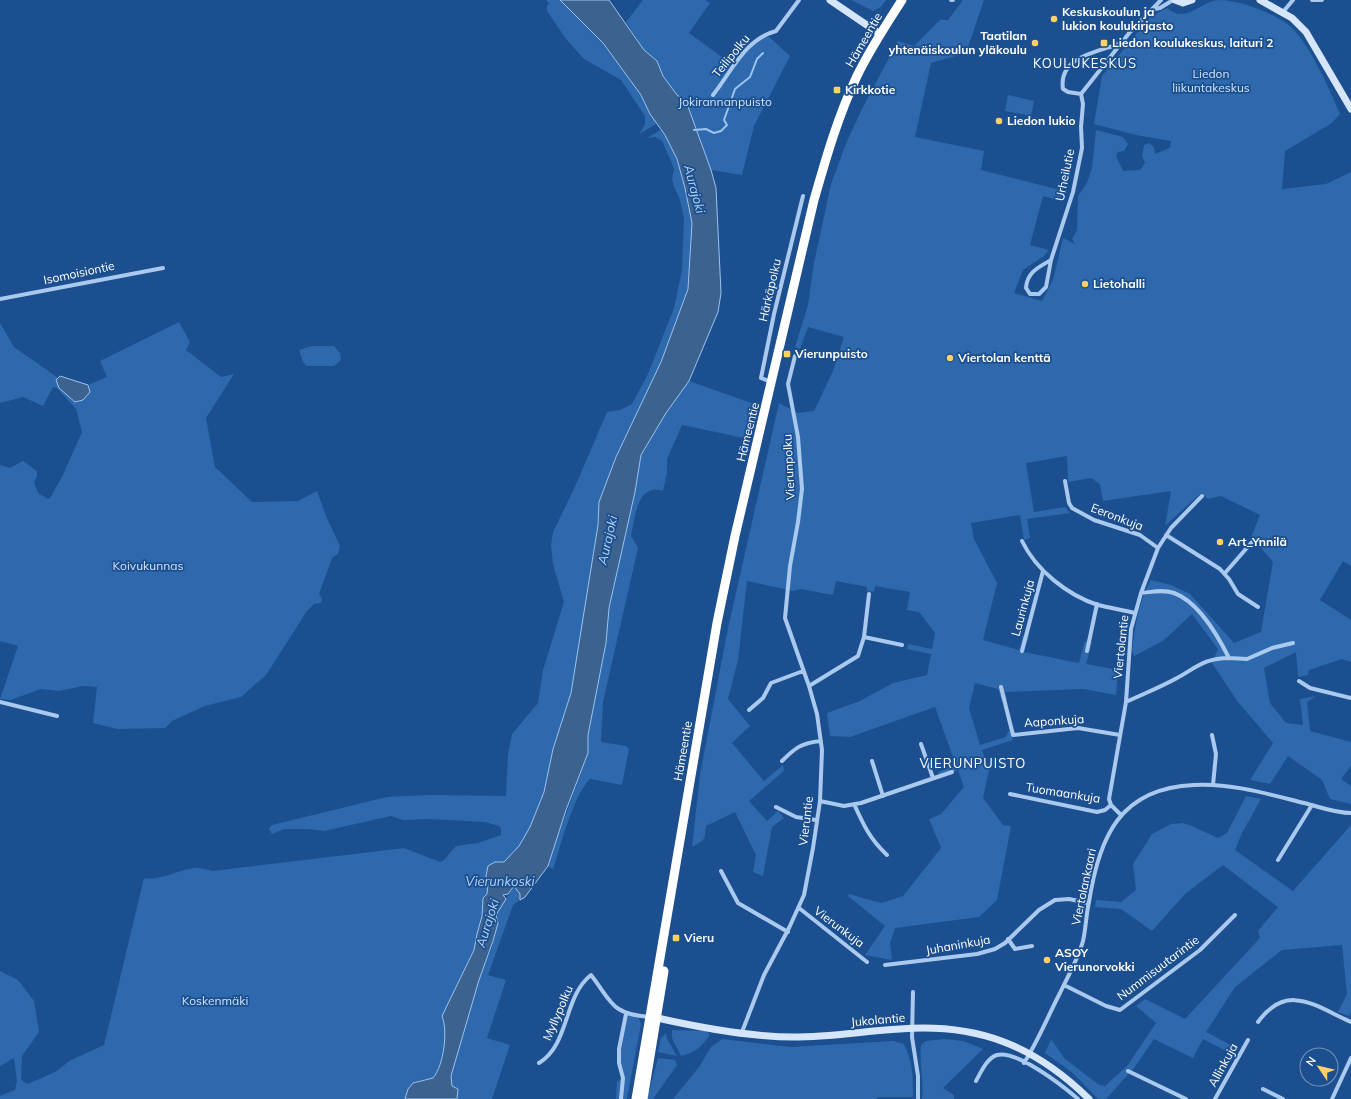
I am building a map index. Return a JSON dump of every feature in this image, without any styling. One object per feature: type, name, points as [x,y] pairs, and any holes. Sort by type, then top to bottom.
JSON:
[{"type":"highway","name":"Hämeentie","points":[[643,1099],[673,888],[717,623],[737,529],[814,200],[836,127],[857,76],[880,34],[902,0]]},
{"type":"highway","name":"Hämeentie","points":[[636,1099],[654,1018]]},
{"type":"street","name":"Teilipolku","points":[[713,95],[752,44],[766,34],[776,31],[799,0]]},
{"type":"street","points":[[830,0],[880,34]]},
{"type":"street","points":[[1120,44],[1086,54],[1068,68],[1062,82],[1063,89],[1068,92],[1081,94],[1120,44],[1161,0]]},
{"type":"street","points":[[1154,9],[1160,8],[1174,0],[1184,4],[1192,0]]},
{"type":"street","points":[[1260,0],[1283,12],[1299,24],[1312,40],[1351,109]]},
{"type":"street","points":[[1283,12],[1293,0]]},
{"type":"street","points":[[1312,0],[1322,0]]},
{"type":"street","name":"Urheilutie","points":[[1052,260],[1035,269],[1031,274],[1026,288],[1030,294],[1039,294],[1046,287],[1052,260],[1073,192],[1082,148],[1081,127],[1083,104],[1081,94]]},
{"type":"street","name":"Härkäpolku","points":[[772,382],[762,378],[774,314],[803,196]]},
{"type":"street","name":"Isomoisiontie","points":[[0,299],[163,268]]},
{"type":"street","name":"Vierunpolku","points":[[787,602],[790,566],[802,489],[798,437],[788,384],[795,356]]},
{"type":"street","name":"Eeronkuja","points":[[1065,481],[1069,503],[1072,508],[1094,520],[1140,535],[1158,548]]},
{"type":"street","name":"Viertolantie","points":[[1111,805],[1109,799],[1126,702],[1129,648],[1135,613],[1158,548],[1180,517],[1202,496]]},
{"type":"street","points":[[1166,535],[1225,573],[1238,594],[1258,607]]},
{"type":"street","points":[[1022,541],[1029,556],[1043,571],[1064,587],[1083,599],[1135,613]]},
{"type":"street","points":[[1225,573],[1252,542]]},
{"type":"street","name":"Laurinkuja","points":[[1022,651],[1043,571]]},
{"type":"street","points":[[1141,593],[1160,590],[1175,593],[1192,605],[1216,633],[1229,658]]},
{"type":"street","points":[[809,686],[858,656],[864,637],[869,594]]},
{"type":"street","name":"Vieruntie","points":[[742,1032],[764,975],[788,932],[806,888],[820,801],[820,741],[817,714],[809,686],[785,618],[787,602]]},
{"type":"street","points":[[1087,651],[1097,604]]},
{"type":"street","points":[[864,637],[902,645]]},
{"type":"street","points":[[1126,702],[1179,677],[1207,660],[1229,658],[1247,659],[1272,648],[1293,643]]},
{"type":"street","points":[[749,710],[762,698],[772,683],[803,671]]},
{"type":"street","points":[[1300,680],[1310,688],[1351,698]]},
{"type":"street","name":"Aaponkuja","points":[[1001,687],[1013,734],[1078,728],[1120,735]]},
{"type":"street","points":[[0,702],[57,716]]},
{"type":"street","points":[[1212,735],[1216,754],[1213,785]]},
{"type":"street","points":[[782,761],[799,746],[806,743],[820,741]]},
{"type":"street","points":[[921,744],[933,778]]},
{"type":"street","points":[[872,761],[883,796]]},
{"type":"street","points":[[820,801],[844,806],[854,804],[883,796],[952,772]]},
{"type":"street","name":"Viertolankaari","points":[[1024,1063],[1074,964],[1083,940],[1094,873],[1104,841],[1121,815],[1136,802],[1154,793],[1174,787],[1213,785],[1241,788],[1312,805],[1333,812],[1351,814]]},
{"type":"street","name":"Tuomaankuja","points":[[1010,794],[1097,812],[1105,810],[1111,805]]},
{"type":"street","points":[[854,804],[865,830],[873,842],[887,855]]},
{"type":"street","points":[[1111,805],[1121,815]]},
{"type":"street","points":[[1278,860],[1312,805]]},
{"type":"street","points":[[776,807],[796,817],[816,820]]},
{"type":"street","points":[[721,871],[738,903],[788,932]]},
{"type":"street","name":"Juhaninkuja","points":[[885,965],[977,954],[995,949],[1008,939],[1038,910],[1054,900],[1069,899],[1088,903]]},
{"type":"street","name":"Vierunkuja","points":[[799,908],[867,962]]},
{"type":"street","name":"Nummisuutarintie","points":[[1064,984],[1106,1006],[1120,1010],[1200,950],[1235,915]]},
{"type":"street","points":[[1008,939],[1015,948],[1032,946]]},
{"type":"street","name":"Myllypolku","points":[[539,1063],[550,1055],[556,1046],[577,991],[584,980],[591,975],[609,1000],[626,1014]]},
{"type":"street","points":[[913,992],[912,1028],[918,1076],[918,1099]]},
{"type":"street","points":[[1258,1022],[1274,1004],[1295,999],[1351,1022]]},
{"type":"street","points":[[621,1099],[623,1078],[619,1063],[619,1049],[626,1014],[654,1018]]},
{"type":"street","name":"Jukolantie","points":[[654,1018],[742,1032],[794,1037],[912,1028],[969,1032],[1012,1044],[1030,1053],[1058,1071],[1089,1099]]},
{"type":"street","name":"Allinkuja","points":[[1216,1099],[1248,1040]]},
{"type":"street","points":[[976,1081],[985,1066],[997,1055],[1007,1055],[1045,1073],[1078,1099]]},
{"type":"street","points":[[1332,1099],[1351,1058]]},
{"type":"street","points":[[1128,1071],[1178,1097],[1186,1099]]},
{"type":"street","points":[[1263,1089],[1282,1099]]},
{"type":"green space","points":[[546,0],[560,0],[602,43],[641,95],[650,114],[658,123],[639,134],[645,125],[645,116],[621,80],[584,59],[566,39],[547,11],[547,6],[549,3]]},
{"type":"green space","name":"Jokirannanpuisto","points":[[643,0],[705,0],[710,3],[689,33],[734,66],[752,44],[766,34],[790,56],[754,126],[742,175],[711,170],[686,101],[677,95],[663,76],[657,61],[644,50],[626,22]]},
{"type":"green space","points":[[851,0],[886,0],[881,7],[873,11]]},
{"type":"green space","name":"Liedon liikuntakeskus","points":[[963,0],[984,0],[966,53],[931,63],[915,137],[984,151],[981,170],[1064,191],[1062,201],[1043,196],[1030,245],[1049,250],[1044,256],[1023,270],[1014,293],[1042,301],[1053,280],[1063,238],[1075,244],[1072,239],[1077,230],[1078,196],[1087,183],[1092,168],[1096,130],[1123,137],[1128,144],[1124,151],[1118,152],[1116,156],[1123,171],[1140,170],[1145,163],[1142,156],[1144,145],[1149,143],[1154,147],[1155,154],[1170,148],[1171,141],[1136,135],[1094,124],[1102,76],[1150,17],[1167,8],[1180,14],[1186,13],[1217,0],[1235,2],[1253,7],[1278,18],[1294,30],[1310,52],[1324,78],[1340,114],[1332,123],[1285,151],[1282,189],[1326,184],[1351,172],[1351,566],[1343,561],[1320,600],[1351,620],[1351,662],[1342,659],[1309,670],[1308,675],[1298,677],[1296,652],[1264,668],[1270,703],[1286,723],[1303,725],[1300,699],[1316,696],[1307,702],[1310,731],[1351,742],[1351,766],[1341,779],[1351,786],[1351,804],[1330,799],[1322,780],[1288,756],[1270,784],[1250,780],[1273,743],[1238,702],[1212,663],[1218,649],[1192,614],[1163,641],[1134,656],[1132,650],[1136,623],[1143,596],[1151,580],[1171,585],[1190,594],[1234,643],[1261,632],[1273,562],[1251,537],[1260,515],[1221,496],[1208,499],[1201,493],[1165,526],[1171,491],[1103,501],[1100,484],[1091,478],[1068,482],[1067,456],[1026,463],[1034,512],[1065,507],[1070,513],[1027,519],[1030,538],[1024,540],[1020,515],[971,523],[974,539],[997,583],[983,640],[1019,650],[1023,635],[1029,635],[1024,652],[1079,663],[1085,641],[1092,642],[1086,664],[1118,670],[1116,695],[1083,689],[1005,692],[1007,700],[1002,701],[998,689],[975,683],[969,708],[980,745],[1006,737],[1009,730],[1013,740],[982,750],[989,770],[983,798],[1003,825],[1011,826],[997,900],[979,917],[895,928],[890,943],[892,960],[865,955],[885,926],[848,896],[849,894],[881,903],[903,896],[941,848],[929,819],[941,814],[964,787],[958,770],[940,777],[938,772],[956,765],[935,707],[850,737],[830,736],[827,713],[860,701],[893,683],[927,675],[931,654],[907,649],[908,644],[932,649],[935,633],[919,612],[907,610],[910,592],[875,586],[874,592],[867,591],[867,587],[836,581],[833,595],[801,589],[793,591],[747,581],[738,660],[728,699],[750,726],[732,743],[764,781],[783,765],[784,771],[749,801],[767,821],[778,811],[784,818],[772,827],[763,876],[753,872],[756,855],[735,812],[706,826],[704,839],[692,847],[700,775],[728,628],[779,403],[798,413],[814,411],[833,371],[844,337],[808,327],[800,349],[795,347],[808,305],[814,263],[831,184],[847,141],[864,105],[898,41],[914,46],[940,20],[948,20]]},
{"type":"green space","points":[[1008,95],[1034,101],[1031,116],[1005,111]]},
{"type":"green space","name":"Koskenmäki","points":[[662,129],[677,159],[692,223],[688,289],[661,362],[616,457],[599,502],[598,525],[571,693],[553,749],[544,792],[530,827],[519,846],[504,862],[495,862],[486,876],[488,884],[487,894],[474,950],[442,1016],[445,1030],[443,1057],[433,1078],[418,1081],[412,1085],[405,1099],[0,1099],[0,1096],[15,1090],[17,1080],[14,1058],[0,1066],[0,971],[18,980],[34,1001],[39,1032],[22,1056],[21,1080],[28,1084],[57,1071],[69,1061],[104,1045],[144,878],[151,879],[163,877],[194,868],[213,871],[404,848],[440,862],[444,860],[456,846],[478,843],[501,835],[501,828],[499,826],[485,822],[429,819],[403,820],[391,816],[324,831],[284,829],[272,834],[269,829],[272,825],[387,797],[428,795],[506,796],[508,754],[512,734],[538,703],[543,670],[564,602],[553,564],[551,545],[553,532],[574,489],[607,412],[620,410],[632,404],[648,374],[674,308],[682,270],[684,218],[680,200],[672,179],[674,169],[662,141],[655,137],[647,138]]},
{"type":"green space","name":"Koivukunnas","points":[[179,322],[190,342],[186,350],[221,377],[234,374],[206,418],[215,467],[252,502],[298,501],[317,491],[326,516],[340,546],[338,554],[332,558],[319,594],[322,598],[321,603],[314,604],[307,611],[266,675],[241,697],[205,706],[172,721],[165,728],[117,729],[93,723],[97,687],[82,686],[59,691],[41,689],[11,700],[0,699],[18,646],[0,641],[0,465],[10,468],[23,461],[37,471],[37,476],[34,482],[38,493],[48,499],[62,477],[82,432],[76,409],[57,388],[53,387],[43,406],[23,397],[0,403],[0,323],[14,347],[57,377],[59,388],[72,399],[90,389],[88,385],[107,377],[100,361]]},
{"type":"green space","points":[[312,346],[334,346],[340,353],[341,360],[334,366],[307,366],[303,362],[299,350]]},
{"type":"green space","points":[[689,381],[757,405],[744,438],[682,425],[667,459],[667,473],[663,491],[650,491],[645,494],[639,504],[631,536],[638,548],[603,702],[601,742],[626,746],[629,749],[622,785],[590,779],[578,797],[573,809],[553,869],[548,866],[550,858],[588,753],[588,735],[606,643],[609,608],[635,492],[641,455],[666,413]]},
{"type":"green space","points":[[1246,796],[1261,799],[1242,833],[1235,850],[1293,891],[1351,825],[1351,1012],[1349,1016],[1338,1012],[1347,994],[1342,945],[1282,950],[1235,987],[1206,1032],[1238,1049],[1234,1055],[1203,1039],[1193,1058],[1154,1039],[1134,1068],[1106,1099],[1098,1099],[1073,1073],[1045,1053],[1051,1039],[1064,1058],[1099,1085],[1105,1086],[1127,1066],[1156,1023],[1136,1006],[1145,999],[1185,1019],[1260,938],[1258,931],[1278,907],[1223,865],[1185,894],[1152,931],[1121,909],[1095,907],[1096,900],[1121,902],[1136,890],[1133,864],[1152,834],[1171,824],[1183,823],[1218,838],[1227,833]]},
{"type":"green space","points":[[514,886],[520,894],[520,900],[513,905],[488,975],[506,980],[487,1038],[510,1045],[492,1099],[457,1099],[458,1089],[452,1086],[451,1076],[475,992],[494,940],[497,923],[496,915]]},
{"type":"green space","points":[[626,1014],[638,1016],[641,1024],[627,1099],[616,1099],[617,1082],[623,1078],[619,1049]]},
{"type":"green space","points":[[672,1030],[705,1031],[709,1033],[709,1036],[697,1049],[681,1056],[672,1038]]},
{"type":"green space","points":[[666,1033],[667,1039],[677,1056],[658,1052],[661,1038]]},
{"type":"green space","points":[[722,1039],[790,1047],[893,1041],[904,1044],[911,1063],[913,1076],[913,1097],[878,1097],[877,1099],[673,1099],[699,1067],[711,1047]]},
{"type":"green space","points":[[944,1039],[963,1041],[983,1049],[943,1088],[954,1095],[954,1099],[922,1099],[921,1045],[926,1041]]},
{"type":"green space","points":[[658,1058],[675,1060],[677,1065],[653,1099],[647,1099]]},
{"type":"water","points":[[560,0],[609,0],[644,50],[657,61],[663,76],[677,95],[686,101],[716,188],[721,293],[718,312],[689,381],[666,413],[641,455],[635,492],[609,608],[606,643],[588,735],[588,753],[566,810],[548,866],[525,897],[520,900],[520,894],[514,886],[508,894],[503,895],[506,899],[496,915],[498,923],[493,941],[479,980],[451,1076],[452,1086],[458,1089],[457,1099],[405,1099],[408,1089],[413,1083],[433,1078],[440,1065],[445,1039],[444,1022],[442,1016],[474,950],[482,916],[483,898],[487,894],[488,884],[486,876],[488,866],[495,862],[504,862],[519,846],[530,827],[544,792],[553,749],[571,693],[598,525],[599,502],[616,457],[661,362],[688,289],[692,223],[677,159],[665,135],[650,114],[641,95],[603,43]]},
{"type":"water","points":[[60,376],[88,385],[90,392],[83,400],[75,402],[59,388],[56,380]]},
{"type":"waterway","points":[[694,130],[706,129],[714,133],[721,131],[727,125],[724,120],[735,89],[750,77],[757,59],[763,53]]},
{"type":"place","name":"Keskuskoulun ja lukion koulukirjasto","points":[[1054,19]]},
{"type":"place","name":"Taatilan yhtenäiskoulun yläkoulu","points":[[1035,43]]},
{"type":"place","name":"Liedon koulukeskus, laituri 2","points":[[1104,43]]},
{"type":"place","name":"Kirkkotie","points":[[837,90]]},
{"type":"place","name":"Liedon lukio","points":[[999,121]]},
{"type":"place","name":"Lietohalli","points":[[1085,284]]},
{"type":"place","name":"Vierunpuisto","points":[[787,354]]},
{"type":"place","name":"Viertolan kenttä","points":[[950,358]]},
{"type":"place","name":"Art_Ynnilä","points":[[1220,542]]},
{"type":"place","name":"Vieru","points":[[676,938]]},
{"type":"place","name":"ASOY Vierunorvokki","points":[[1047,960]]},
{"type":"district","name":"KOULUKESKUS","points":[[1085,63]]},
{"type":"district","name":"VIERUNPUISTO","points":[[973,763]]},
{"type":"water label","name":"Aurajoki","points":[[695,189]]},
{"type":"water label","name":"Aurajoki","points":[[607,540]]},
{"type":"water label","name":"Vierunkoski","points":[[500,881]]},
{"type":"water label","name":"Aurajoki","points":[[487,923]]}]
